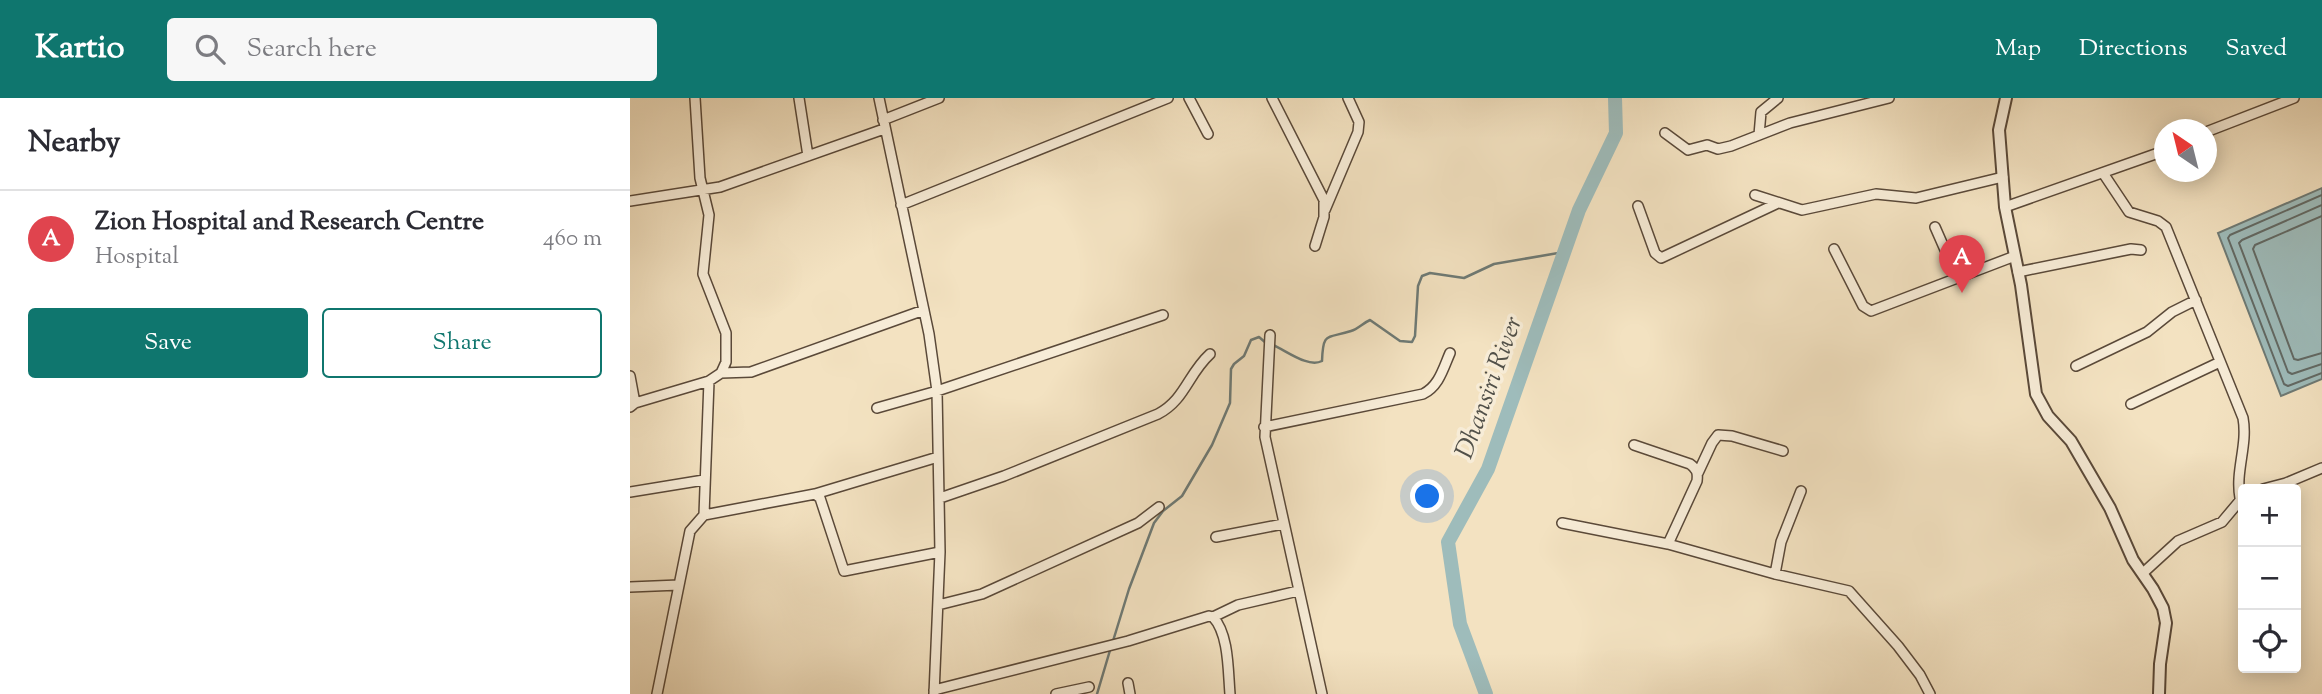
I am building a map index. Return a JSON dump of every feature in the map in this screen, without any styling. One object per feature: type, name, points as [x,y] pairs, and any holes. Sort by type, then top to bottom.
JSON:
[{"type":"street","points":[[630,376],[632,405],[709,381],[725,368],[728,353],[726,333],[703,274],[709,215],[702,191],[695,98]]},
{"type":"street","points":[[799,98],[808,156]]},
{"type":"street","points":[[879,98],[924,310],[937,391],[940,552],[934,692],[1128,641],[1192,620],[1213,617],[1238,605],[1298,591]]},
{"type":"street","points":[[630,201],[702,191],[740,181],[884,125],[939,98]]},
{"type":"street","points":[[901,205],[1168,98]]},
{"type":"street","points":[[1189,98],[1208,134]]},
{"type":"street","points":[[1272,98],[1319,189],[1325,210]]},
{"type":"street","points":[[1314,246],[1325,210],[1358,132],[1359,122],[1348,98]]},
{"type":"street","points":[[1759,135],[1761,112],[1778,98]]},
{"type":"street","points":[[1665,133],[1688,150],[1707,145],[1718,149],[1790,123],[1889,98]]},
{"type":"street","points":[[2006,98],[1999,130],[2005,207],[2018,272],[2036,394],[2048,416],[2071,441],[2110,508],[2128,552],[2163,608],[2166,622],[2160,664],[2160,694]]},
{"type":"street","points":[[2217,128],[2279,101],[2294,98]]},
{"type":"street","points":[[2005,207],[2154,155]]},
{"type":"street","points":[[2102,173],[2129,212],[2158,221],[2166,227],[2243,418],[2246,433],[2240,484]]},
{"type":"street","points":[[1755,195],[1802,210],[1876,194],[1916,198],[2003,177]]},
{"type":"street","points":[[1638,206],[1655,253],[1661,258],[1778,203]]},
{"type":"street","points":[[1935,227],[1957,277]]},
{"type":"street","points":[[2018,272],[2131,248],[2141,250]]},
{"type":"street","points":[[1834,249],[1863,306],[1871,311],[2015,256]]},
{"type":"street","points":[[2076,366],[2147,332],[2172,312],[2196,300]]},
{"type":"street","points":[[721,373],[751,372],[924,310]]},
{"type":"street","points":[[877,408],[937,391],[1163,315]]},
{"type":"street","points":[[1270,335],[1264,427],[1322,694]]},
{"type":"street","points":[[1264,427],[1423,394],[1431,390],[1438,380],[1450,353]]},
{"type":"street","points":[[940,498],[1004,476],[1158,414],[1176,403],[1192,373],[1210,354]]},
{"type":"street","points":[[2131,404],[2220,362]]},
{"type":"street","points":[[704,515],[709,381]]},
{"type":"street","points":[[1668,544],[1697,481],[1698,473],[1718,435],[1732,436],[1783,451]]},
{"type":"street","points":[[1634,445],[1690,464],[1698,473]]},
{"type":"street","points":[[657,694],[690,531],[704,515],[815,494],[938,457]]},
{"type":"street","points":[[2282,484],[2322,467]]},
{"type":"street","points":[[630,492],[704,480]]},
{"type":"street","points":[[1776,574],[1782,542],[1801,491]]},
{"type":"street","points":[[815,494],[820,500],[844,571],[940,552]]},
{"type":"street","points":[[2143,573],[2178,541],[2222,522],[2238,503]]},
{"type":"street","points":[[938,605],[982,594],[1138,523],[1159,508]]},
{"type":"street","points":[[1562,523],[1668,544],[1849,591],[1898,646],[1920,675],[1930,694]]},
{"type":"street","points":[[1216,537],[1283,524]]},
{"type":"street","points":[[630,587],[679,585]]},
{"type":"street","points":[[1213,617],[1218,622],[1223,639],[1230,694]]},
{"type":"street","points":[[1128,683],[1130,694]]},
{"type":"street","points":[[1056,694],[1089,687]]},
{"type":"water","points":[[2322,188],[2322,379],[2281,396],[2218,233]]},
{"type":"waterway","name":"Dhansiri River","points":[[1486,694],[1460,624],[1448,542],[1488,469],[1579,210],[1616,133],[1615,98]]},
{"type":"waterway","points":[[1273,345],[1304,361],[1316,363],[1322,361],[1325,340],[1354,330],[1370,320],[1400,341],[1412,342],[1415,336],[1418,286],[1422,276],[1430,273],[1464,278],[1494,264],[1564,252]]},
{"type":"waterway","points":[[1113,641],[1154,523],[1163,511],[1182,496],[1212,445],[1230,403],[1231,369],[1244,356],[1251,340],[1259,337],[1266,343]]},
{"type":"waterway","points":[[1097,694],[1111,647]]},
{"type":"place","name":"Zion Hospital and Research Centre","points":[[1962,293]]}]
